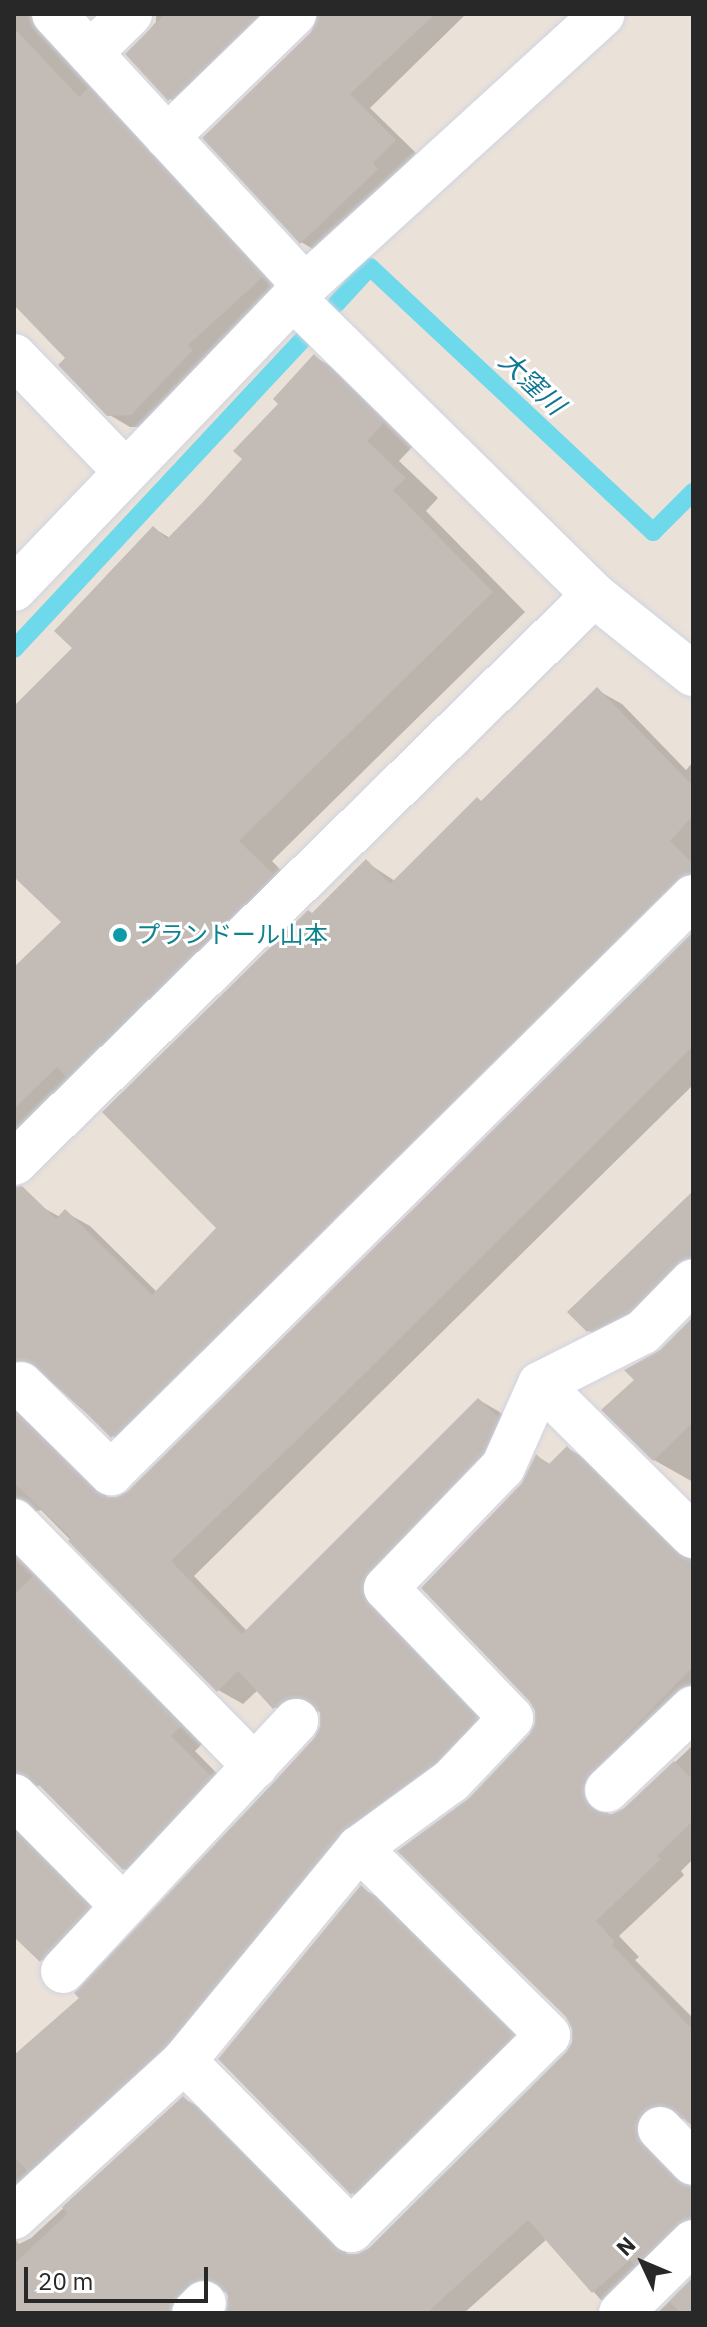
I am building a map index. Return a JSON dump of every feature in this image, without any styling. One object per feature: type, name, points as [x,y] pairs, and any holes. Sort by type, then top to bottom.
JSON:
[{"type":"street","points":[[54,14],[167,137],[299,292],[594,595],[693,674]]},
{"type":"street","points":[[90,53],[130,14]]},
{"type":"street","points":[[167,137],[294,14]]},
{"type":"street","points":[[14,589],[299,292],[603,14]]},
{"type":"street","points":[[14,356],[126,472]]},
{"type":"street","points":[[14,1163],[594,595]]},
{"type":"street","points":[[21,1384],[111,1473],[693,897]]},
{"type":"street","points":[[14,2217],[184,2061],[359,1848],[451,1781],[511,1718],[386,1588],[503,1467],[540,1384],[643,1332],[693,1281]]},
{"type":"street","points":[[540,1384],[693,1536]]},
{"type":"street","points":[[14,1521],[255,1766]]},
{"type":"street","points":[[607,1790],[693,1708]]},
{"type":"street","points":[[63,1971],[296,1721]]},
{"type":"street","points":[[14,1796],[123,1906]]},
{"type":"street","points":[[184,2061],[351,2230],[548,2035],[359,1848]]},
{"type":"street","points":[[660,2129],[693,2163]]},
{"type":"street","points":[[621,2313],[693,2242]]},
{"type":"building","points":[[165,14],[258,14],[168,101],[125,54]]},
{"type":"building","points":[[318,14],[435,14],[350,94],[396,140],[373,163],[378,169],[300,244],[202,138],[311,32]]},
{"type":"building","points":[[14,28],[79,97],[88,88],[263,277],[188,345],[193,350],[131,415],[107,416],[58,365],[65,358],[14,305]]},
{"type":"building","points":[[314,354],[384,423],[367,441],[406,478],[393,490],[493,592],[239,841],[273,874],[66,1077],[57,1067],[14,1109],[14,967],[61,922],[14,877],[14,706],[72,648],[54,631],[153,526],[167,539],[202,503],[242,459],[233,451],[278,404],[273,399]]},
{"type":"building","points":[[597,687],[693,786],[693,816],[670,841],[693,864],[693,873],[675,879],[111,1438],[39,1366],[27,1360],[14,1360],[14,1187],[22,1186],[56,1219],[65,1209],[152,1295],[216,1228],[102,1112],[308,910],[312,913],[366,859],[390,884],[477,797],[481,801]]},
{"type":"building","points":[[693,932],[693,1046],[330,1408],[171,1561],[242,1634],[478,1398],[498,1417],[482,1453],[368,1571],[362,1582],[362,1595],[368,1605],[476,1718],[434,1762],[342,1830],[166,2044],[27,2171],[14,2157],[14,2055],[79,1998],[74,1993],[314,1738],[320,1726],[320,1713],[312,1702],[301,1697],[289,1697],[273,1709],[238,1671],[217,1692],[68,1541],[71,1538],[14,1483],[14,1412],[94,1491],[105,1497],[117,1497],[128,1491]]},
{"type":"building","points":[[693,1191],[693,1257],[675,1264],[628,1312],[587,1332],[567,1312]]},
{"type":"building","points":[[693,1317],[693,1422],[653,1461],[601,1410],[634,1380],[624,1370],[660,1350]]},
{"type":"building","points":[[567,1446],[675,1554],[693,1562],[693,1667],[590,1772],[583,1782],[583,1795],[590,1808],[599,1814],[612,1814],[624,1808],[674,1761],[693,1780],[693,1821],[657,1856],[661,1859],[596,1921],[615,1942],[612,1945],[693,2030],[693,2127],[668,2105],[655,2105],[642,2112],[636,2121],[636,2134],[642,2146],[675,2180],[693,2187],[693,2218],[676,2224],[634,2265],[630,2260],[592,2293],[528,2220],[427,2313],[226,2313],[228,2296],[221,2285],[210,2279],[197,2279],[176,2296],[170,2313],[14,2313],[14,2264],[68,2213],[62,2207],[183,2096],[333,2248],[344,2254],[357,2254],[369,2248],[566,2052],[572,2042],[572,2029],[566,2017],[397,1851],[469,1798],[529,1735],[535,1723],[535,1711],[529,1701],[421,1588],[521,1484],[536,1454],[548,1465]]},
{"type":"building","points":[[33,1576],[181,1726],[171,1736],[211,1776],[123,1870],[32,1778],[14,1772],[14,1595]]},
{"type":"building","points":[[14,1832],[89,1907],[40,1962],[14,1937]]},
{"type":"building","points":[[361,1885],[512,2035],[351,2195],[218,2059]]},
{"type":"building","points":[[693,2277],[693,2313],[680,2313],[669,2301]]},
{"type":"waterway","name":"大窪川","points":[[336,304],[370,267],[653,532],[693,492]]},
{"type":"waterway","name":"大窪川","points":[[14,649],[308,334]]},
{"type":"place","name":"プランドール山本","points":[[120,935]]}]
